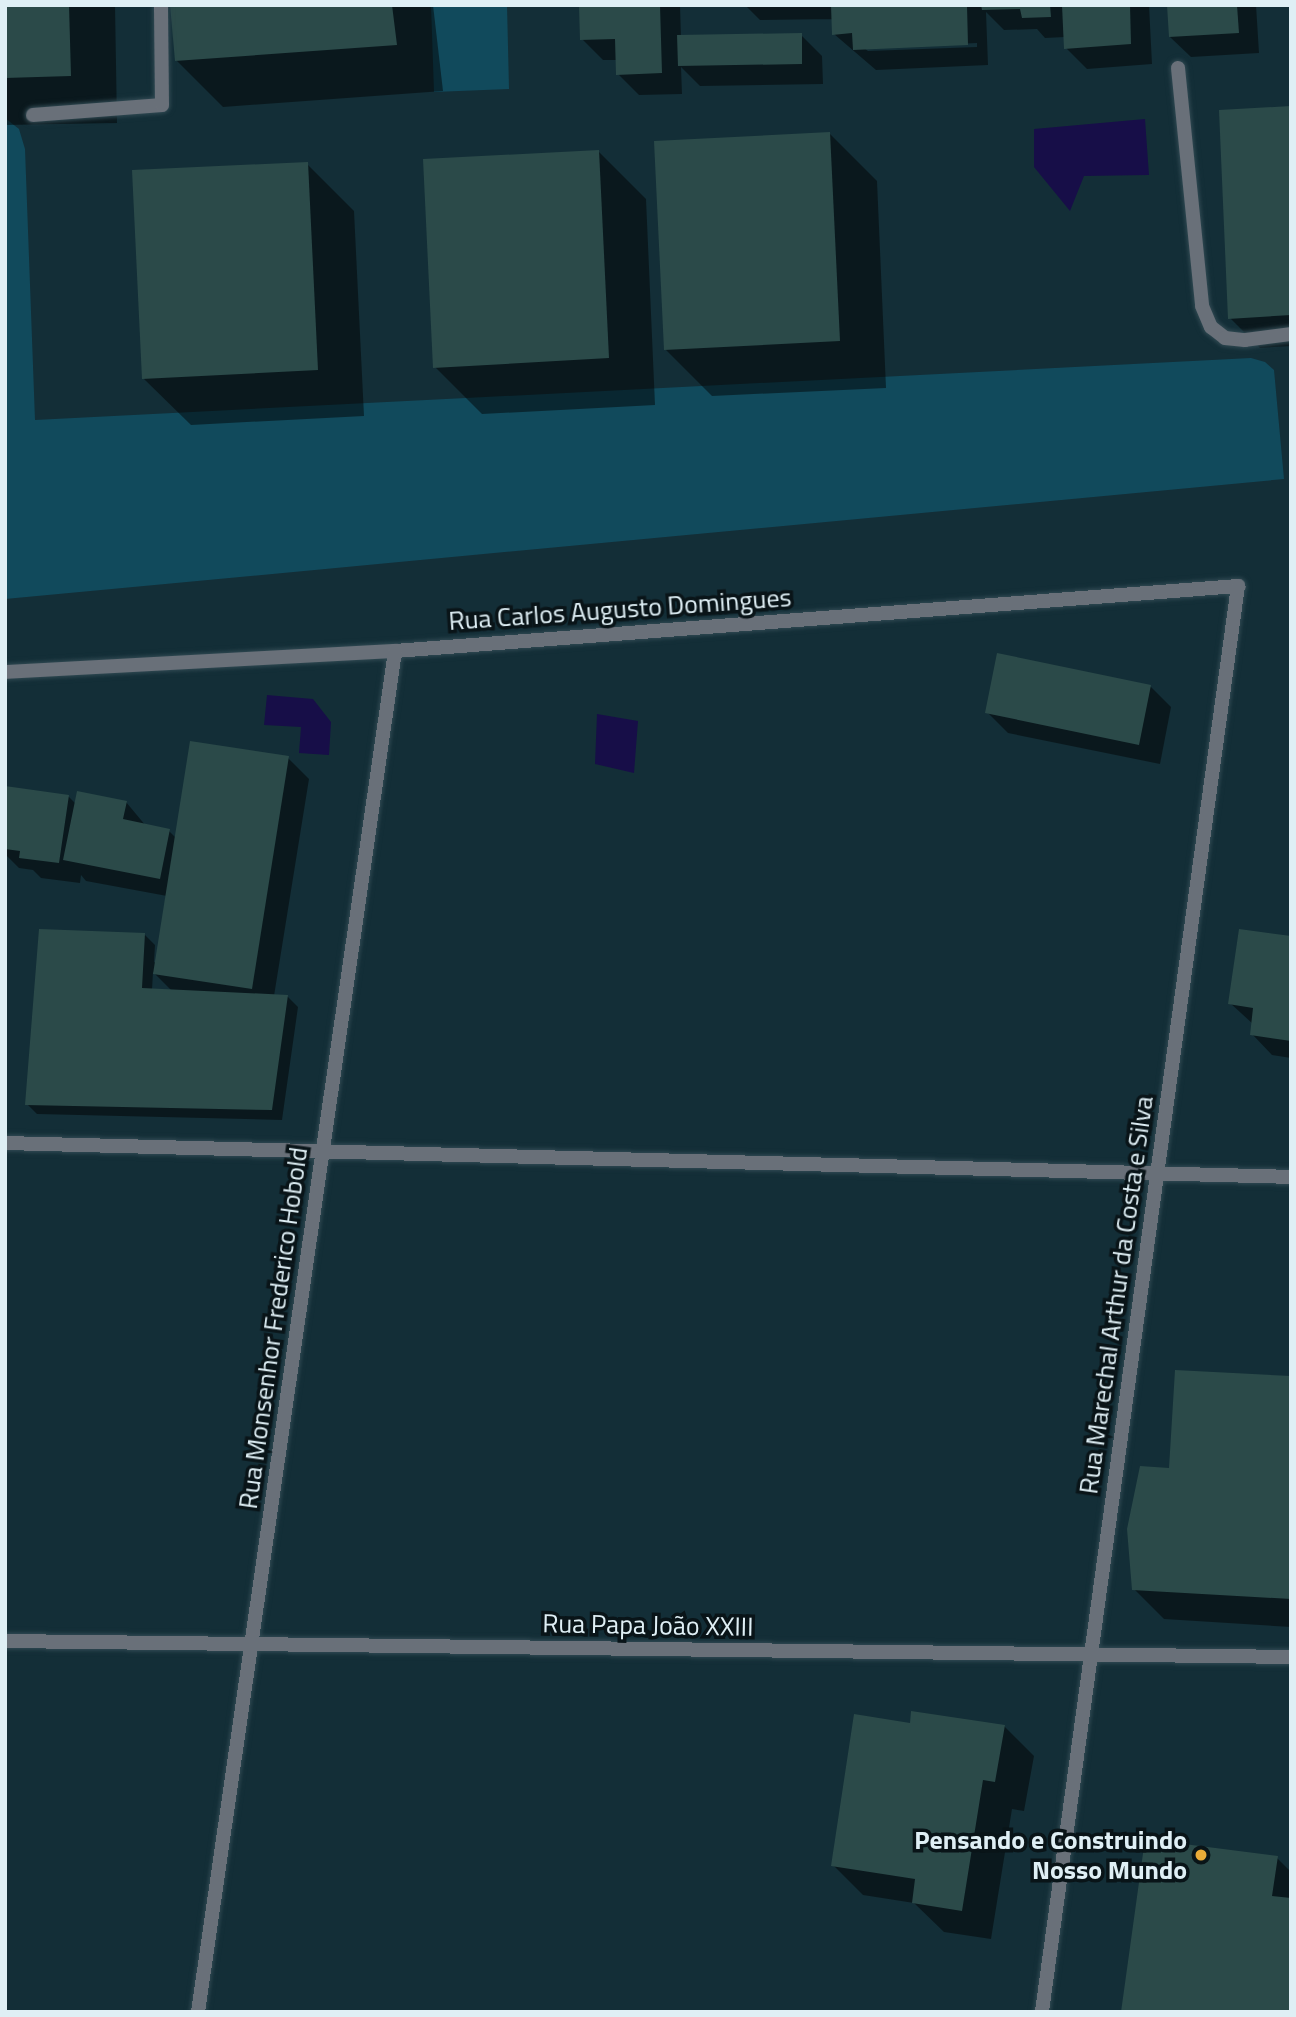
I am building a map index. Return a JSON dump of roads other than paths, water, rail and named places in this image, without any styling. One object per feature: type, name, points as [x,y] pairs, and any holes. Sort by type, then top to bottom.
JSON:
[{"type":"street","points":[[33,115],[162,104],[161,5]]},
{"type":"street","points":[[1178,68],[1202,306],[1211,327],[1226,338],[1244,340],[1291,334]]},
{"type":"street","name":"Rua Carlos Augusto Domingues","points":[[5,672],[396,651],[1238,586]]},
{"type":"street","name":"Rua Marechal Arthur da Costa e Silva","points":[[1042,2012],[1238,586]]},
{"type":"street","name":"Rua Monsenhor Frederico Hobold","points":[[198,2012],[396,651]]},
{"type":"street","points":[[5,1143],[1291,1177]]},
{"type":"street","name":"Rua Papa João XXIII","points":[[5,1640],[1291,1657]]},
{"type":"place","name":"Pensando e Construindo Nosso Mundo","points":[[1201,1855]]}]
